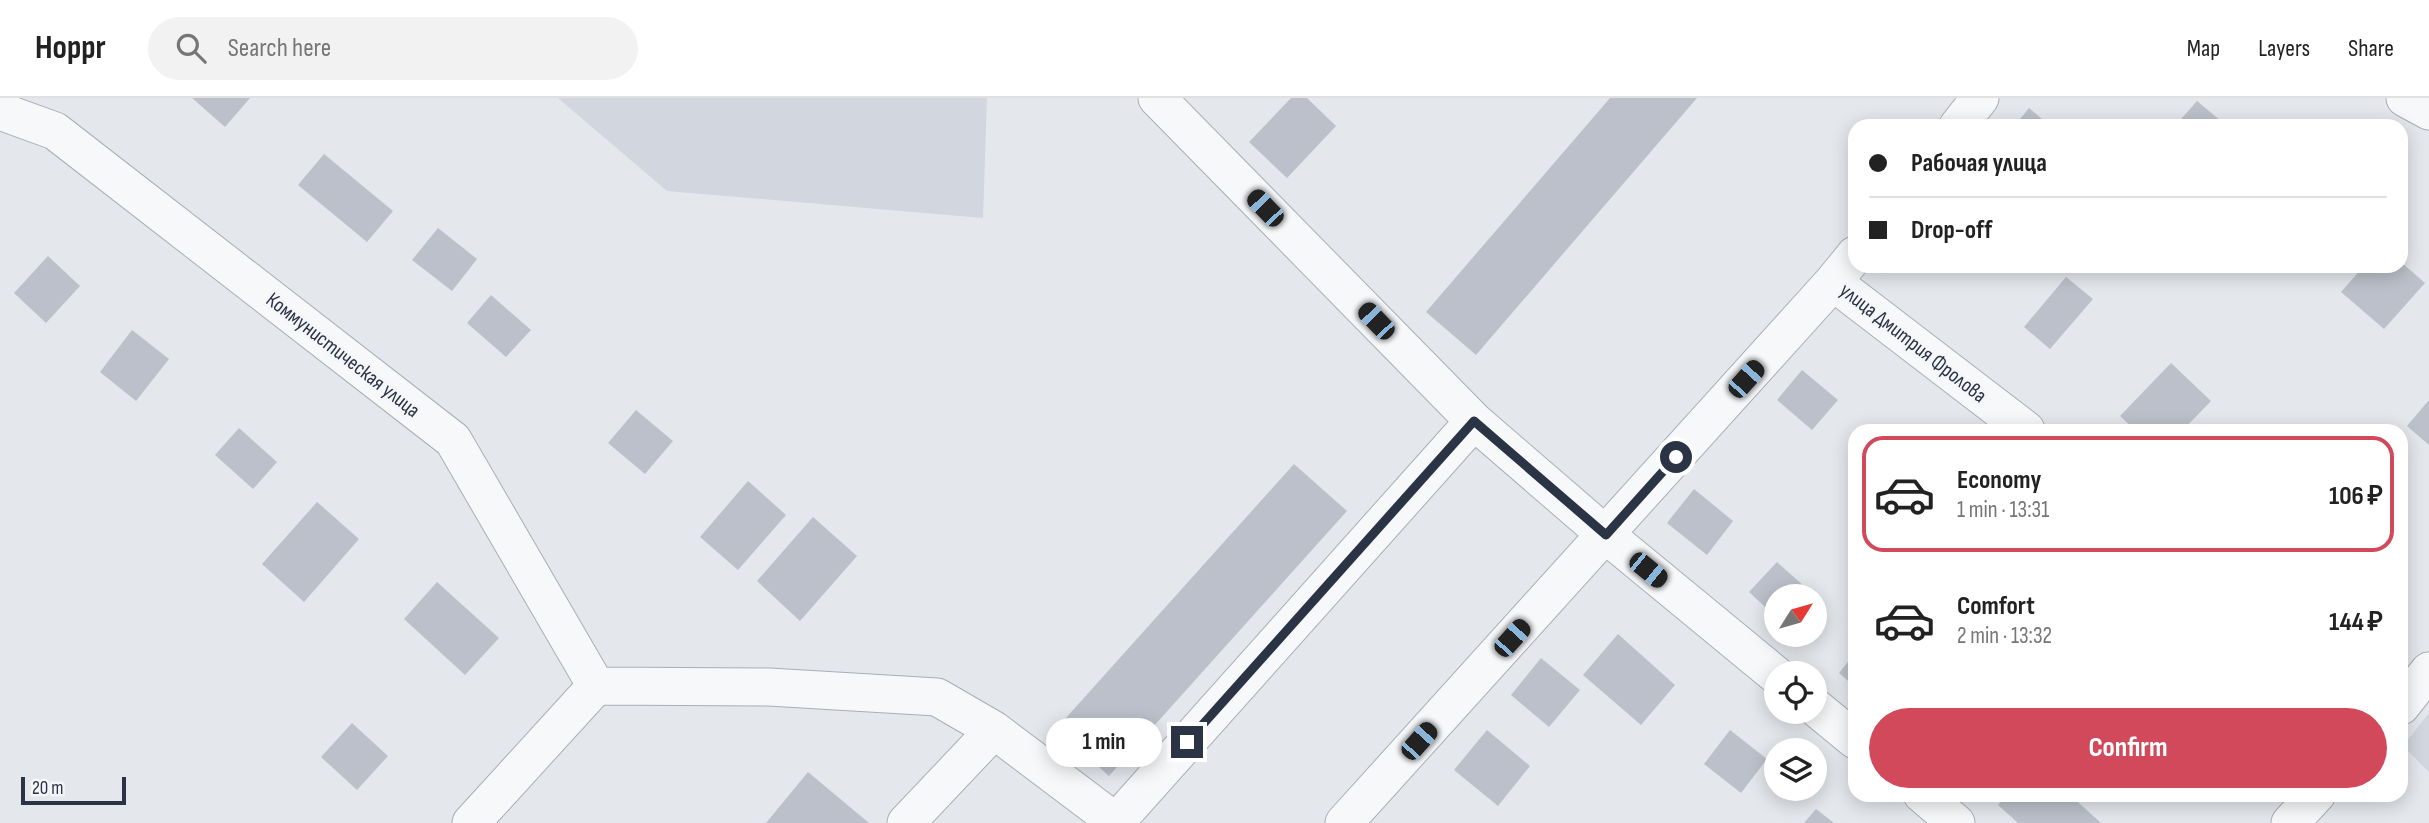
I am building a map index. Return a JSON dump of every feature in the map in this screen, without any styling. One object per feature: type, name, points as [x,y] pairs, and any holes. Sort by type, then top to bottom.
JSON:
[{"type":"street","points":[[1157,98],[1474,421],[1606,535],[1764,665]]},
{"type":"street","points":[[1964,119],[1980,98]]},
{"type":"street","points":[[2405,98],[2429,111]]},
{"type":"street","name":"Коммунистическая улица","points":[[0,111],[55,131],[453,440],[596,686]]},
{"type":"street","points":[[1344,823],[1844,268]]},
{"type":"street","name":"улица Дмитрия Фролова","points":[[1850,273],[2019,424]]},
{"type":"street","points":[[471,823],[596,686],[769,687],[937,697],[994,730],[1116,823],[1474,421]]},
{"type":"street","points":[[2408,697],[2429,671]]},
{"type":"street","points":[[1827,717],[1848,734]]},
{"type":"street","points":[[906,823],[994,730]]},
{"type":"street","points":[[1931,802],[1956,823]]},
{"type":"street","points":[[2290,823],[2310,802]]},
{"type":"shaded area","points":[[558,98],[987,98],[983,218],[667,191]]},
{"type":"shaded area","points":[[2429,713],[2429,772],[2408,751],[2408,740]]},
{"type":"building","points":[[192,98],[250,98],[225,127]]},
{"type":"building","points":[[1291,98],[1307,98],[1336,126],[1287,178],[1249,142]]},
{"type":"building","points":[[1610,98],[1697,98],[1476,355],[1426,312]]},
{"type":"building","points":[[2197,101],[2219,119],[2181,119]]},
{"type":"building","points":[[2029,108],[2042,119],[2020,119]]},
{"type":"building","points":[[324,154],[393,211],[367,242],[298,185]]},
{"type":"building","points":[[438,228],[477,259],[452,291],[412,260]]},
{"type":"building","points":[[48,256],[80,286],[46,323],[14,293]]},
{"type":"building","points":[[2408,268],[2425,283],[2384,329],[2341,292],[2358,273],[2408,273]]},
{"type":"building","points":[[2066,277],[2093,299],[2050,349],[2024,327]]},
{"type":"building","points":[[491,295],[531,330],[506,357],[467,323]]},
{"type":"building","points":[[132,330],[169,359],[136,401],[100,372]]},
{"type":"building","points":[[2171,363],[2211,401],[2189,424],[2129,424],[2120,416]]},
{"type":"building","points":[[1802,370],[1838,400],[1812,430],[1777,400]]},
{"type":"building","points":[[2429,400],[2429,445],[2408,425]]},
{"type":"building","points":[[636,410],[673,441],[645,474],[608,443]]},
{"type":"building","points":[[239,428],[277,462],[253,489],[215,455]]},
{"type":"building","points":[[1294,464],[1347,511],[1109,776],[1056,729]]},
{"type":"building","points":[[748,481],[786,515],[738,570],[700,537]]},
{"type":"building","points":[[1694,489],[1733,521],[1707,555],[1667,523]]},
{"type":"building","points":[[317,502],[359,539],[304,602],[262,564]]},
{"type":"building","points":[[813,517],[857,556],[800,621],[757,581]]},
{"type":"building","points":[[1777,562],[1802,584],[1764,584],[1764,606],[1749,592]]},
{"type":"building","points":[[437,582],[499,638],[465,675],[404,619]]},
{"type":"building","points":[[1618,634],[1675,685],[1641,725],[1583,675]]},
{"type":"building","points":[[1541,658],[1580,690],[1549,727],[1511,695]]},
{"type":"building","points":[[1848,662],[1848,681],[1839,673]]},
{"type":"building","points":[[352,723],[388,756],[357,790],[321,757]]},
{"type":"building","points":[[1487,730],[1530,766],[1498,806],[1454,770]]},
{"type":"building","points":[[1730,730],[1764,757],[1764,763],[1741,793],[1704,764]]},
{"type":"building","points":[[808,772],[869,823],[766,823]]},
{"type":"building","points":[[2000,802],[2078,802],[2101,823],[2018,823],[1998,805]]},
{"type":"building","points":[[1816,809],[1834,823],[1804,823]]},
{"type":"route","points":[[1187,742],[1474,421],[1606,535],[1676,457]]}]
